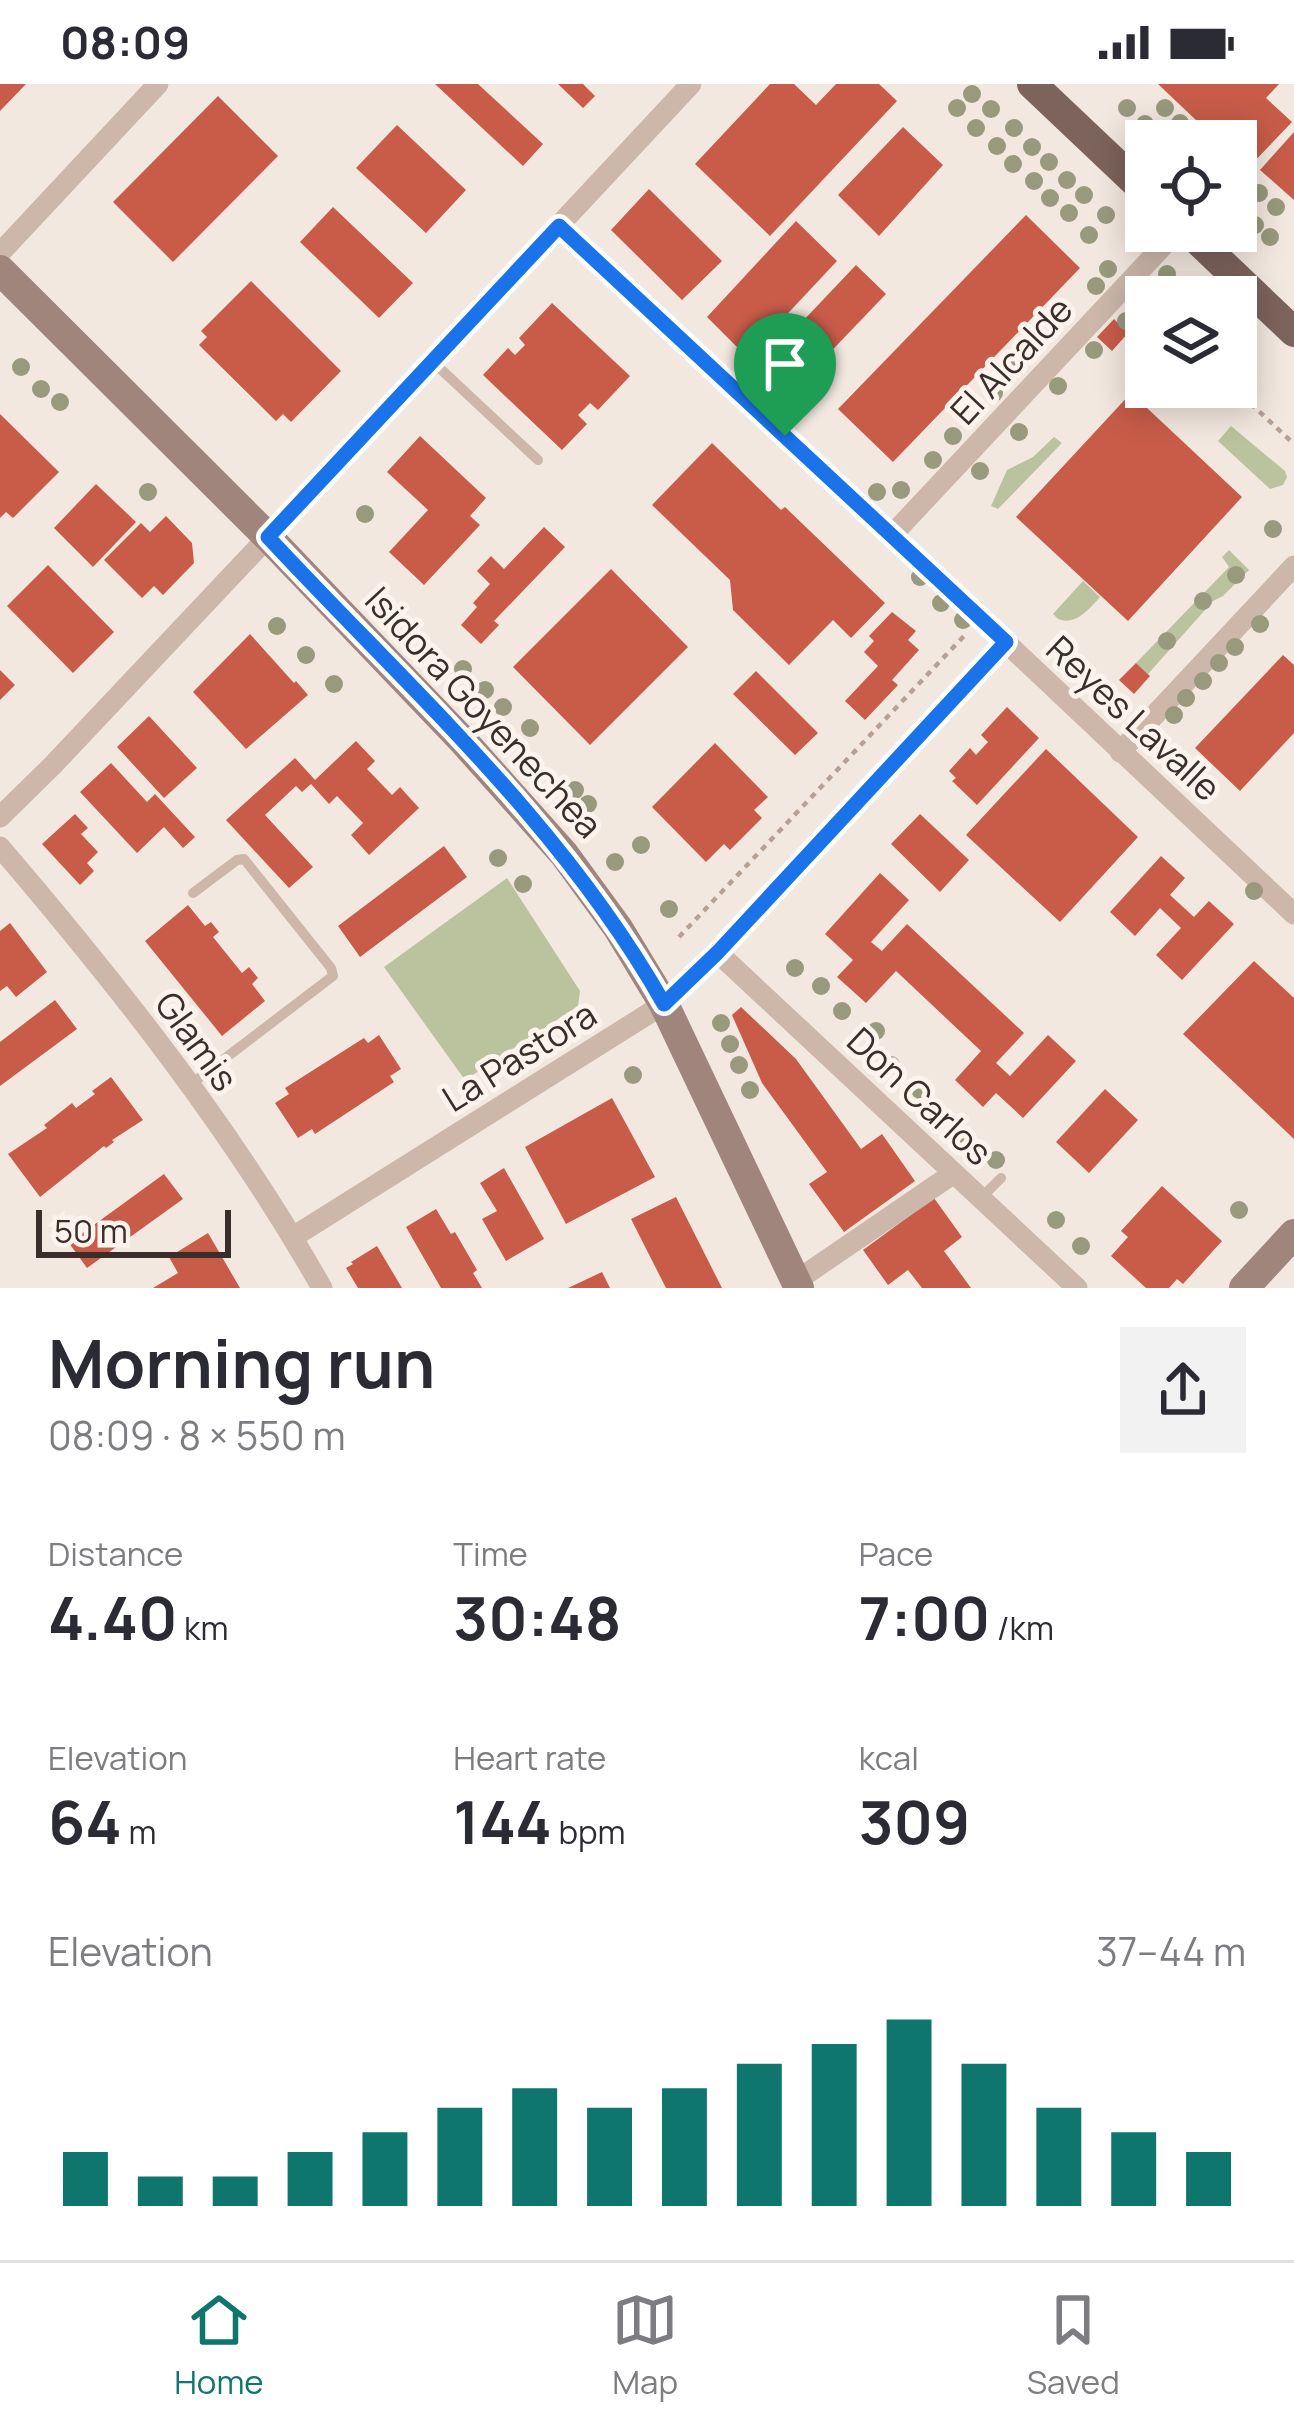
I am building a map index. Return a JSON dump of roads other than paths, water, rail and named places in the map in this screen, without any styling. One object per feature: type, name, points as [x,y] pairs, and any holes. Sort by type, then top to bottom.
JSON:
[{"type":"main road","points":[[1032,84],[1125,171]]},
{"type":"main road","points":[[1212,252],[1291,322]]},
{"type":"street","points":[[0,254],[158,84]]},
{"type":"street","points":[[0,817],[691,84]]},
{"type":"street","name":"Reyes Lavalle","points":[[559,226],[1294,914]]},
{"type":"street","name":"El Alcalde","points":[[892,535],[1157,252]]},
{"type":"street","name":"Isidora Goyenechea","points":[[0,270],[268,537],[535,819],[592,890],[664,1004],[798,1285]]},
{"type":"street","points":[[1120,752],[1294,566]]},
{"type":"street","name":"La Pastora","points":[[292,1237],[664,1004],[1006,642]]},
{"type":"street","name":"Glamis","points":[[0,847],[190,1084],[322,1288]]},
{"type":"street","name":"Don Carlos","points":[[718,952],[1077,1288]]},
{"type":"street","points":[[798,1285],[954,1173]]},
{"type":"street","points":[[1244,1288],[1294,1234]]},
{"type":"lane","points":[[432,361],[538,460]]},
{"type":"lane","points":[[190,1084],[333,976],[244,859],[194,892]]},
{"type":"lane","points":[[981,1198],[1001,1178]]}]
